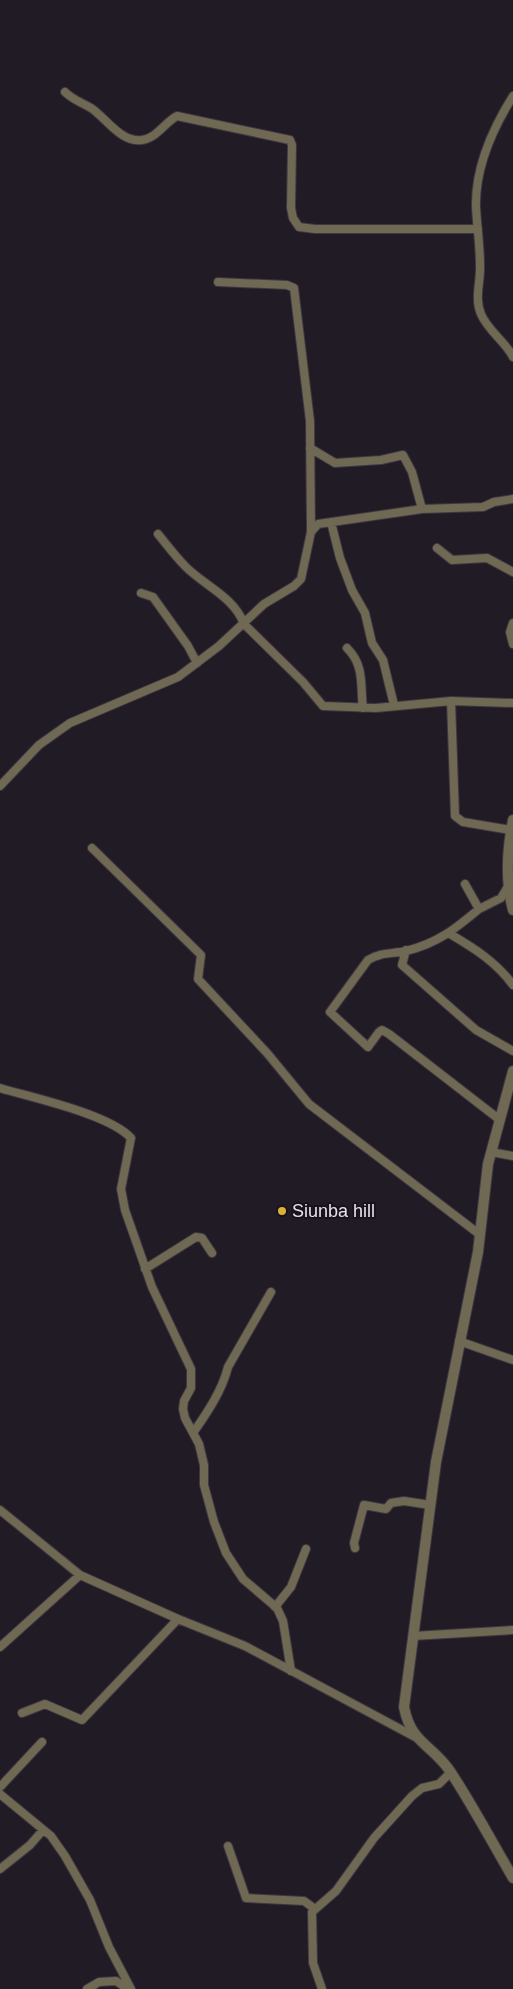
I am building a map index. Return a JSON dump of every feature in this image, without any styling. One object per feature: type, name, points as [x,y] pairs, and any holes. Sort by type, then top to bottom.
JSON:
[{"type":"street","points":[[65,92],[73,101],[89,107],[111,127],[133,140],[143,140],[154,135],[177,116],[290,140],[292,145],[291,208],[293,218],[299,227],[315,229],[478,229]]},
{"type":"street","points":[[513,96],[501,115],[486,153],[477,191],[480,274],[477,301],[488,326],[513,357]]},
{"type":"street","points":[[0,786],[56,731],[70,723],[178,677],[244,624],[264,604],[298,583],[311,532],[310,421],[294,288],[287,285],[218,282]]},
{"type":"street","points":[[310,448],[335,462],[381,460],[403,455],[412,472],[422,509]]},
{"type":"street","points":[[311,532],[318,524],[422,509],[483,507],[494,502],[513,499]]},
{"type":"street","points":[[331,522],[340,558],[352,590],[365,612],[372,642],[383,660],[394,705]]},
{"type":"street","points":[[158,534],[187,568],[215,589],[240,614],[244,624],[303,682],[321,704],[335,708],[363,708],[451,701],[513,703]]},
{"type":"street","points":[[437,548],[452,560],[487,558],[513,572]]},
{"type":"street","points":[[141,593],[153,596],[188,646],[197,663]]},
{"type":"street","points":[[513,624],[510,632],[513,644]]},
{"type":"street","points":[[347,648],[360,666],[363,708]]},
{"type":"street","points":[[451,701],[455,816],[463,822],[512,824],[507,888],[513,910]]},
{"type":"street","points":[[92,848],[200,954],[198,979],[267,1053],[310,1104],[479,1234]]},
{"type":"street","points":[[465,884],[479,908]]},
{"type":"street","points":[[500,1120],[389,1034],[382,1030],[368,1047],[330,1012],[368,960],[375,955],[406,950],[450,934],[479,908],[501,898],[507,888]]},
{"type":"street","points":[[450,934],[482,953],[503,972],[513,985]]},
{"type":"street","points":[[406,950],[402,965],[420,982],[476,1030],[513,1051]]},
{"type":"street","points":[[416,1738],[410,1728],[404,1707],[436,1462],[477,1259],[491,1152],[513,1071]]},
{"type":"street","points":[[0,1088],[107,1122],[122,1128],[132,1138],[121,1189],[145,1269],[171,1331],[190,1369],[191,1388],[184,1401],[183,1409],[199,1444],[204,1485],[214,1522],[226,1552],[244,1579],[275,1607],[283,1620],[291,1671]]},
{"type":"street","points":[[491,1152],[513,1156]]},
{"type":"street","points":[[145,1269],[196,1238],[202,1238],[212,1253]]},
{"type":"street","points":[[193,1433],[206,1415],[228,1367],[270,1292]]},
{"type":"street","points":[[459,1341],[513,1360]]},
{"type":"street","points":[[355,1548],[354,1543],[364,1505],[386,1509],[391,1502],[430,1505]]},
{"type":"street","points":[[0,1510],[4,1518],[80,1575],[178,1619],[245,1646],[416,1738],[433,1752],[451,1772],[513,1878]]},
{"type":"street","points":[[275,1607],[291,1587],[306,1549]]},
{"type":"street","points":[[0,1647],[80,1575]]},
{"type":"street","points":[[22,1713],[45,1704],[82,1720],[178,1619]]},
{"type":"street","points":[[413,1636],[513,1630]]},
{"type":"street","points":[[0,1787],[42,1742]]},
{"type":"street","points":[[322,1989],[313,1963],[312,1912],[336,1891],[374,1838],[412,1796],[422,1788],[439,1784],[451,1772]]},
{"type":"street","points":[[0,1794],[51,1836],[70,1863],[90,1900],[130,1989]]},
{"type":"street","points":[[0,1869],[30,1845],[43,1830]]},
{"type":"street","points":[[228,1846],[246,1898],[304,1901],[315,1909]]},
{"type":"street","points":[[86,1989],[99,1982],[116,1981],[130,1989]]},
{"type":"place","name":"Siunba hill","points":[[282,1211]]}]
